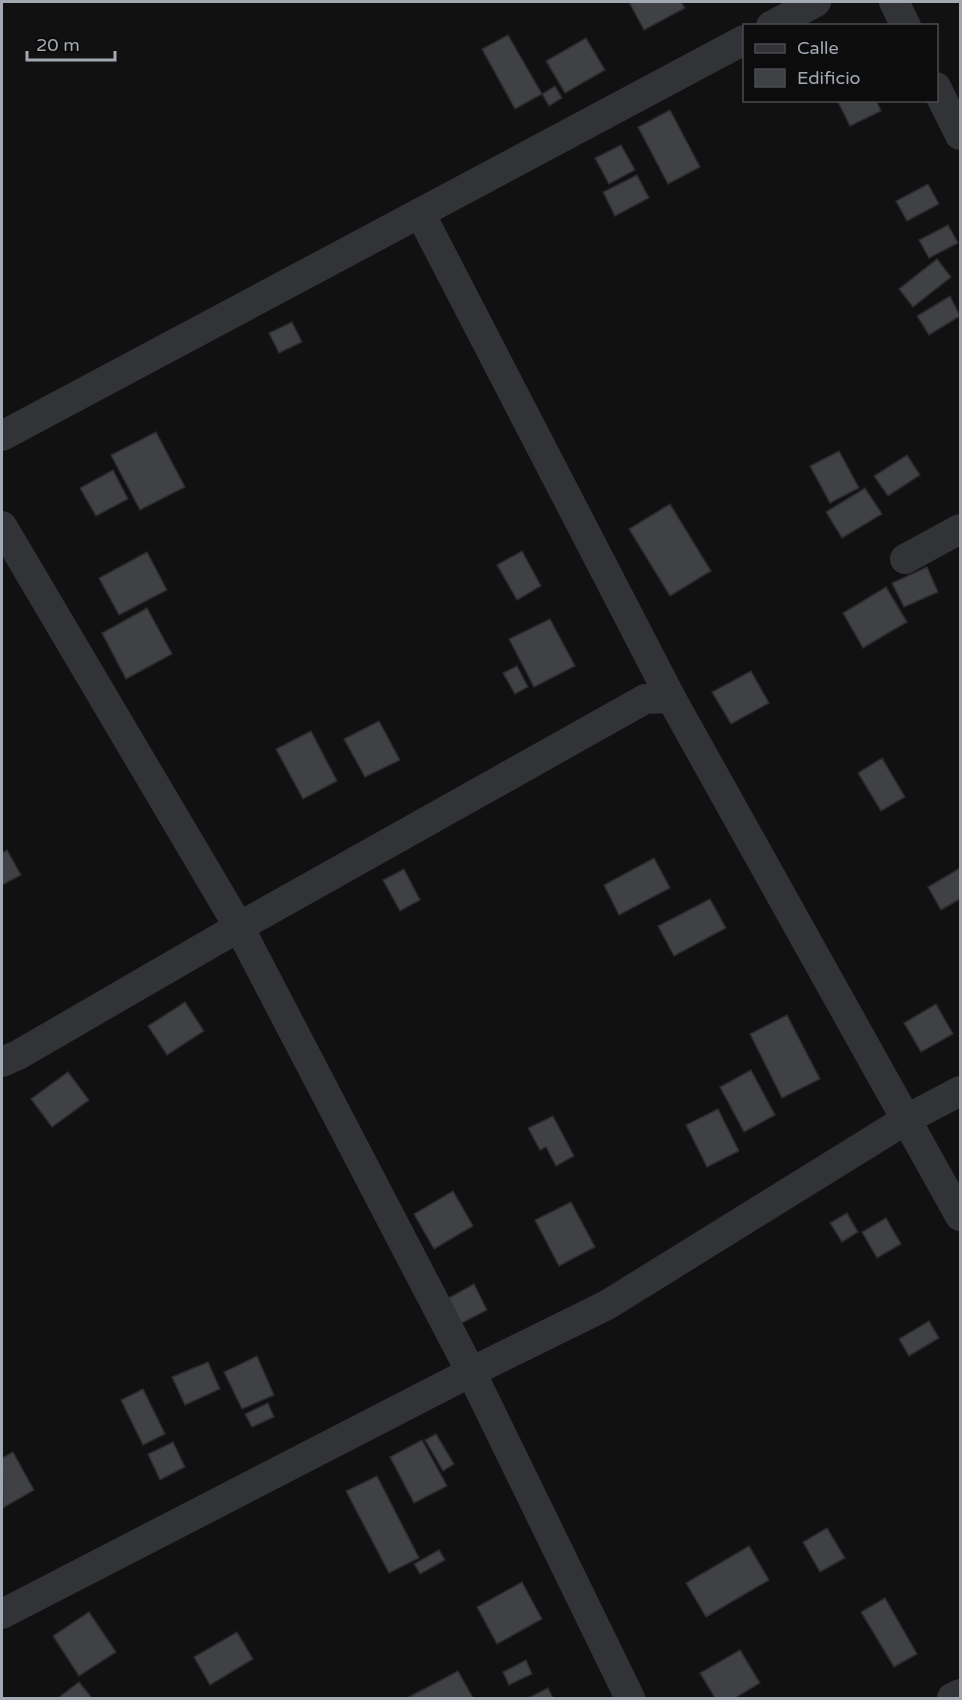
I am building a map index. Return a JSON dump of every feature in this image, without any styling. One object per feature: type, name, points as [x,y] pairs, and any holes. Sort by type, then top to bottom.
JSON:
[{"type":"street","points":[[775,24],[816,2]]},
{"type":"street","points":[[894,2],[905,24]]},
{"type":"street","points":[[2,436],[743,41]]},
{"type":"street","points":[[938,91],[960,135]]},
{"type":"street","points":[[420,213],[671,698],[960,1216]]},
{"type":"street","points":[[2,526],[238,927],[471,1372],[630,1698]]},
{"type":"street","points":[[905,559],[960,529]]},
{"type":"street","points":[[2,1062],[645,699],[671,698]]},
{"type":"street","points":[[2,1614],[471,1372],[607,1305],[907,1119],[960,1090]]},
{"type":"street","points":[[952,1698],[960,1694]]},
{"type":"building","points":[[629,2],[681,2],[685,8],[644,30]]},
{"type":"building","points":[[508,35],[542,94],[515,109],[482,49]]},
{"type":"building","points":[[586,38],[605,70],[565,93],[546,61]]},
{"type":"building","points":[[555,86],[562,98],[549,106],[542,94]]},
{"type":"building","points":[[838,102],[877,102],[881,111],[850,126]]},
{"type":"building","points":[[670,110],[700,167],[668,184],[638,127]]},
{"type":"building","points":[[621,145],[635,170],[609,184],[595,158]]},
{"type":"building","points":[[637,175],[649,198],[615,216],[603,192]]},
{"type":"building","points":[[928,184],[939,204],[907,221],[896,201]]},
{"type":"building","points":[[948,225],[958,243],[929,258],[919,240]]},
{"type":"building","points":[[937,259],[951,277],[913,307],[899,289]]},
{"type":"building","points":[[950,296],[960,316],[929,335],[917,316]]},
{"type":"building","points":[[292,322],[302,342],[279,353],[269,333]]},
{"type":"building","points":[[156,432],[185,487],[140,510],[111,455]]},
{"type":"building","points":[[839,451],[859,488],[830,503],[810,466]]},
{"type":"building","points":[[907,455],[920,475],[888,496],[874,476]]},
{"type":"building","points":[[113,470],[128,499],[96,516],[80,488]]},
{"type":"building","points":[[865,488],[882,514],[842,538],[826,512]]},
{"type":"building","points":[[670,504],[711,571],[670,596],[629,529]]},
{"type":"building","points":[[522,551],[541,586],[517,600],[497,565]]},
{"type":"building","points":[[147,552],[167,590],[119,615],[99,578]]},
{"type":"building","points":[[927,567],[938,592],[904,607],[892,583]]},
{"type":"building","points":[[886,587],[907,622],[863,648],[843,613]]},
{"type":"building","points":[[147,608],[172,654],[126,679],[102,633]]},
{"type":"building","points":[[550,619],[575,666],[534,687],[509,639]]},
{"type":"building","points":[[517,666],[528,687],[515,694],[503,673]]},
{"type":"building","points":[[751,671],[769,703],[731,724],[712,692]]},
{"type":"building","points":[[379,721],[400,760],[365,777],[344,739]]},
{"type":"building","points":[[311,731],[337,781],[303,799],[276,749]]},
{"type":"building","points":[[882,758],[905,797],[881,811],[858,773]]},
{"type":"building","points":[[7,850],[21,875],[2,885],[2,853]]},
{"type":"building","points":[[654,858],[670,888],[619,915],[604,885]]},
{"type":"building","points":[[960,868],[960,899],[941,910],[928,887]]},
{"type":"building","points":[[404,869],[420,900],[400,911],[383,880]]},
{"type":"building","points":[[710,899],[726,928],[674,956],[658,926]]},
{"type":"building","points":[[185,1002],[204,1031],[167,1055],[148,1026]]},
{"type":"building","points":[[936,1004],[953,1034],[921,1052],[904,1023]]},
{"type":"building","points":[[787,1015],[820,1079],[782,1098],[750,1034]]},
{"type":"building","points":[[751,1070],[775,1115],[744,1132],[720,1087]]},
{"type":"building","points":[[68,1072],[89,1100],[52,1127],[31,1099]]},
{"type":"building","points":[[718,1109],[739,1151],[707,1167],[686,1125]]},
{"type":"building","points":[[553,1116],[574,1156],[556,1166],[546,1147],[540,1150],[528,1128]]},
{"type":"building","points":[[453,1191],[473,1226],[434,1249],[414,1214]]},
{"type":"building","points":[[571,1202],[595,1247],[559,1266],[535,1220]]},
{"type":"building","points":[[847,1213],[858,1232],[842,1242],[830,1223]]},
{"type":"building","points":[[886,1218],[901,1244],[877,1258],[862,1232]]},
{"type":"building","points":[[474,1284],[487,1310],[456,1326],[443,1301]]},
{"type":"building","points":[[929,1321],[939,1338],[909,1356],[899,1339]]},
{"type":"building","points":[[257,1356],[274,1395],[242,1409],[224,1372]]},
{"type":"building","points":[[208,1362],[220,1389],[185,1405],[172,1377]]},
{"type":"building","points":[[143,1389],[165,1434],[143,1445],[121,1400]]},
{"type":"building","points":[[268,1403],[274,1417],[252,1427],[245,1414]]},
{"type":"building","points":[[436,1434],[454,1464],[443,1471],[425,1440]]},
{"type":"building","points":[[422,1440],[447,1486],[414,1503],[390,1457]]},
{"type":"building","points":[[173,1442],[185,1467],[160,1480],[148,1454]]},
{"type":"building","points":[[13,1452],[34,1490],[3,1508],[2,1458]]},
{"type":"building","points":[[377,1476],[419,1558],[389,1573],[346,1491]]},
{"type":"building","points":[[827,1528],[845,1558],[820,1572],[803,1542]]},
{"type":"building","points":[[749,1546],[769,1580],[706,1617],[686,1583]]},
{"type":"building","points":[[439,1550],[445,1560],[420,1574],[414,1564]]},
{"type":"building","points":[[522,1582],[542,1619],[497,1644],[477,1607]]},
{"type":"building","points":[[885,1598],[917,1654],[894,1667],[861,1612]]},
{"type":"building","points":[[89,1612],[116,1652],[79,1676],[53,1636]]},
{"type":"building","points":[[237,1632],[253,1659],[210,1685],[194,1657]]},
{"type":"building","points":[[740,1650],[760,1683],[735,1698],[715,1698],[700,1673]]},
{"type":"building","points":[[526,1660],[532,1674],[509,1685],[503,1672]]},
{"type":"building","points":[[458,1671],[473,1698],[407,1698]]},
{"type":"building","points":[[79,1682],[92,1698],[58,1698]]},
{"type":"building","points":[[548,1688],[553,1698],[528,1698]]}]
